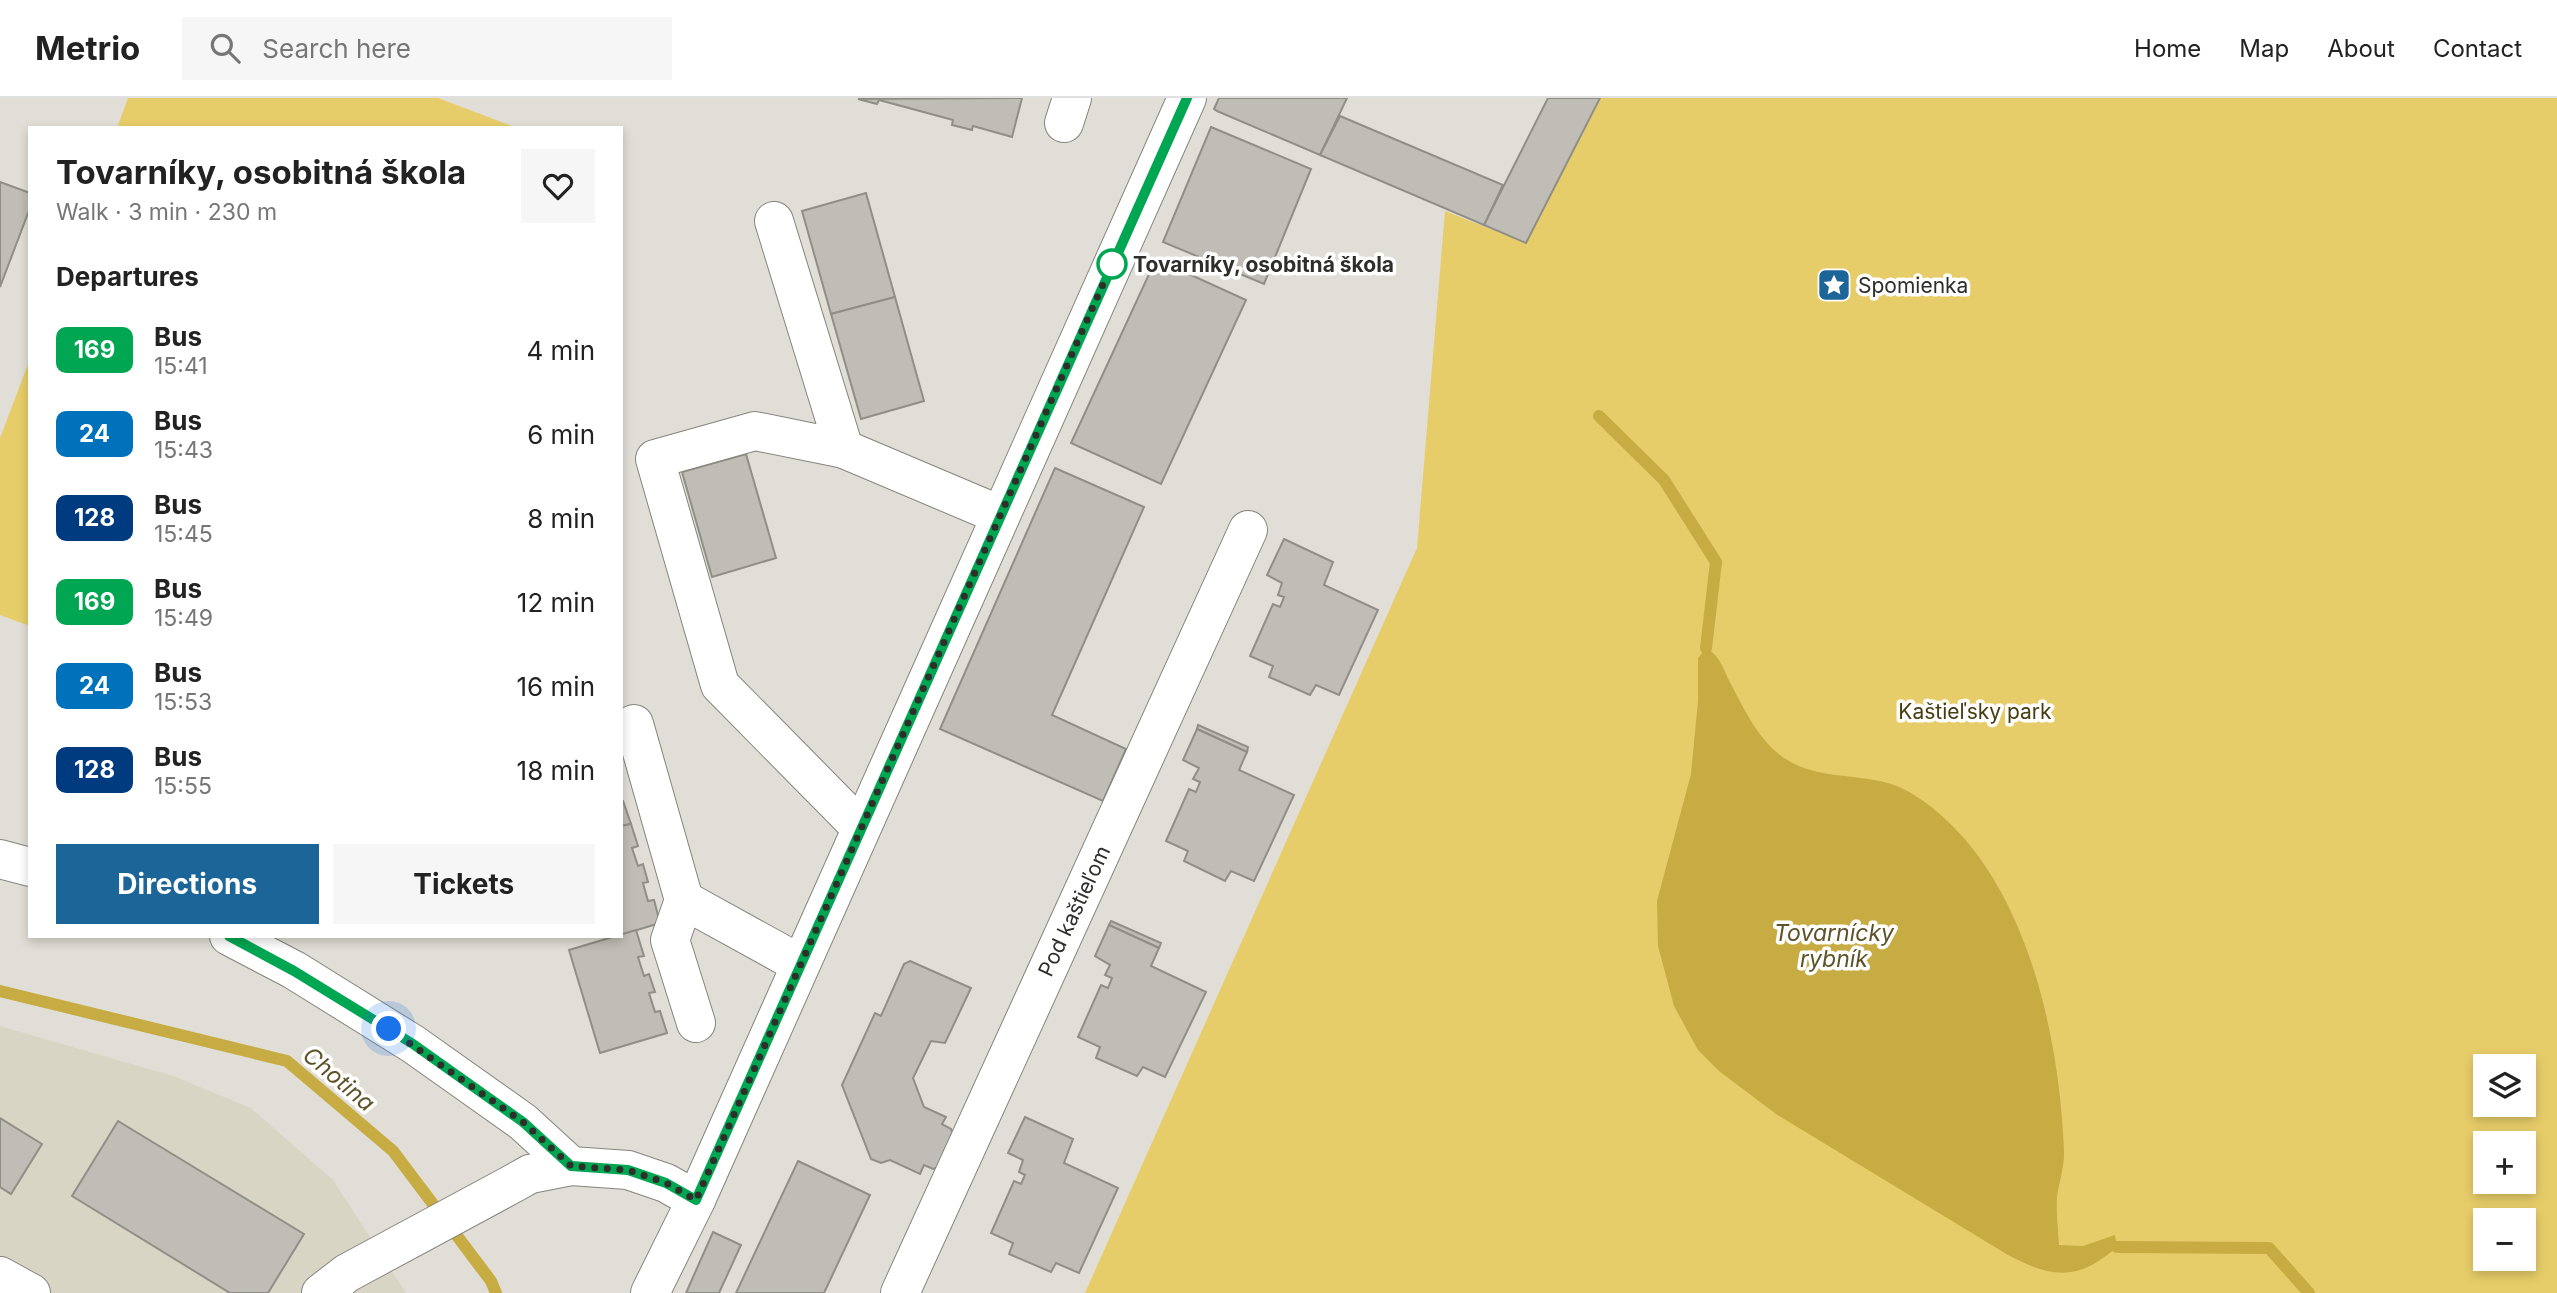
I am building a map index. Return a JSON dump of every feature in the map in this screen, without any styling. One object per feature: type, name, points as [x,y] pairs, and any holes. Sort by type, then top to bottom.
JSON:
[{"type":"street","points":[[650,1293],[696,1200],[1187,98]]},
{"type":"street","points":[[774,221],[844,449]]},
{"type":"street","points":[[861,828],[720,685],[654,459],[755,431],[844,449],[1000,515]]},
{"type":"street","name":"Pod kaštieľom","points":[[900,1293],[1248,530]]},
{"type":"street","points":[[634,724],[684,901],[670,940],[696,1023]]},
{"type":"street","points":[[0,859],[28,866]]},
{"type":"street","points":[[684,901],[800,964]]},
{"type":"street","points":[[233,938],[294,971],[413,1044],[523,1122],[571,1166]]},
{"type":"street","points":[[321,1293],[347,1273],[530,1174],[571,1166],[628,1170],[666,1183],[696,1200]]},
{"type":"street","points":[[0,1276],[31,1293]]},
{"type":"shaded area","points":[[0,1026],[173,1076],[251,1108],[333,1180],[406,1293],[0,1293]]},
{"type":"green space","points":[[128,98],[438,98],[512,126],[118,126]]},
{"type":"green space","name":"Kaštieľsky park","points":[[1600,98],[2557,98],[2557,1293],[1085,1293],[1417,548],[1445,211],[1526,243]]},
{"type":"green space","points":[[28,364],[28,625],[0,615],[0,438]]},
{"type":"water","name":"Tovarnícky rybník","points":[[1706,648],[1719,660],[1756,728],[1779,755],[1803,768],[1882,781],[1911,793],[1950,823],[1981,860],[2007,904],[2028,952],[2054,1053],[2064,1150],[2057,1197],[2059,1245],[2083,1246],[2115,1235],[2117,1247],[2103,1258],[2077,1271],[2064,1273],[2038,1268],[2008,1255],[1776,1114],[1719,1071],[1698,1050],[1674,1006],[1658,946],[1657,901],[1691,774],[1698,701],[1698,658]]},
{"type":"building","points":[[1022,98],[1012,137],[973,126],[972,130],[952,125],[953,120],[879,100],[877,104],[858,99]]},
{"type":"building","points":[[1219,98],[1347,98],[1320,155],[1217,111],[1214,109]]},
{"type":"building","points":[[1548,98],[1600,98],[1526,243],[1484,225]]},
{"type":"building","points":[[1340,116],[1503,185],[1484,225],[1320,155]]},
{"type":"building","points":[[1211,127],[1311,169],[1264,284],[1163,242]]},
{"type":"building","points":[[0,182],[28,192],[28,213],[0,287]]},
{"type":"building","points":[[866,193],[895,297],[831,314],[802,211]]},
{"type":"building","points":[[1156,259],[1246,300],[1161,484],[1071,443]]},
{"type":"building","points":[[895,297],[924,401],[861,419],[831,314]]},
{"type":"building","points":[[746,454],[776,558],[712,577],[682,472]]},
{"type":"building","points":[[1055,468],[1144,507],[1052,715],[1126,749],[1103,801],[940,729]]},
{"type":"building","points":[[1284,539],[1333,562],[1324,585],[1378,610],[1339,695],[1316,685],[1310,695],[1269,677],[1273,666],[1250,656],[1273,604],[1280,607],[1284,597],[1278,595],[1282,583],[1267,575]]},
{"type":"building","points":[[1198,725],[1248,747],[1247,752],[1197,729]]},
{"type":"building","points":[[1197,729],[1247,752],[1239,770],[1294,795],[1254,881],[1231,871],[1225,881],[1184,861],[1188,851],[1166,841],[1189,789],[1196,792],[1200,782],[1193,779],[1199,768],[1183,760]]},
{"type":"building","points":[[623,801],[631,824],[623,826]]},
{"type":"building","points":[[631,824],[638,846],[632,848],[638,866],[643,864],[648,882],[643,883],[648,901],[654,900],[660,923],[623,934],[623,826]]},
{"type":"building","points":[[1111,921],[1161,943],[1159,948],[1109,925]]},
{"type":"building","points":[[1109,925],[1159,948],[1151,966],[1206,992],[1165,1077],[1143,1067],[1137,1076],[1096,1058],[1100,1047],[1078,1037],[1101,985],[1108,988],[1112,978],[1105,975],[1110,965],[1095,956]]},
{"type":"building","points":[[636,930],[644,956],[638,957],[644,976],[649,974],[655,992],[649,993],[655,1012],[660,1011],[667,1033],[600,1053],[569,950],[609,938],[623,938],[623,934]]},
{"type":"building","points":[[910,961],[971,988],[945,1043],[931,1041],[913,1078],[924,1107],[946,1117],[942,1124],[951,1129],[955,1137],[942,1166],[933,1169],[924,1165],[920,1174],[890,1160],[881,1163],[871,1159],[842,1085],[875,1013],[881,1016],[904,964]]},
{"type":"building","points":[[1025,1117],[1073,1139],[1064,1163],[1118,1188],[1079,1273],[1056,1263],[1051,1272],[1009,1254],[1013,1243],[991,1233],[1014,1181],[1021,1184],[1025,1175],[1019,1172],[1023,1160],[1008,1153]]},
{"type":"building","points":[[0,1118],[42,1144],[11,1194],[0,1187]]},
{"type":"building","points":[[118,1121],[304,1234],[268,1293],[230,1293],[72,1196]]},
{"type":"building","points":[[798,1161],[870,1195],[824,1293],[736,1293]]},
{"type":"building","points":[[713,1232],[741,1245],[719,1293],[686,1293]]},
{"type":"waterway","points":[[1599,416],[1664,480],[1716,562],[1706,648]]},
{"type":"waterway","name":"Chotina","points":[[0,991],[287,1061],[393,1151],[491,1281],[496,1293]]},
{"type":"waterway","points":[[2117,1247],[2269,1248],[2309,1293]]},
{"type":"bus line","name":"169","points":[[233,938],[294,971],[413,1044],[523,1122],[571,1166],[628,1170],[666,1183],[696,1200],[1187,98]]},
{"type":"place","name":"Tovarníky, osobitná škola","points":[[1112,264]]},
{"type":"place","name":"Spomienka","points":[[1834,285]]},
{"type":"route","points":[[389,1029],[523,1122],[571,1166],[628,1170],[666,1183],[696,1200],[1112,264]]}]
